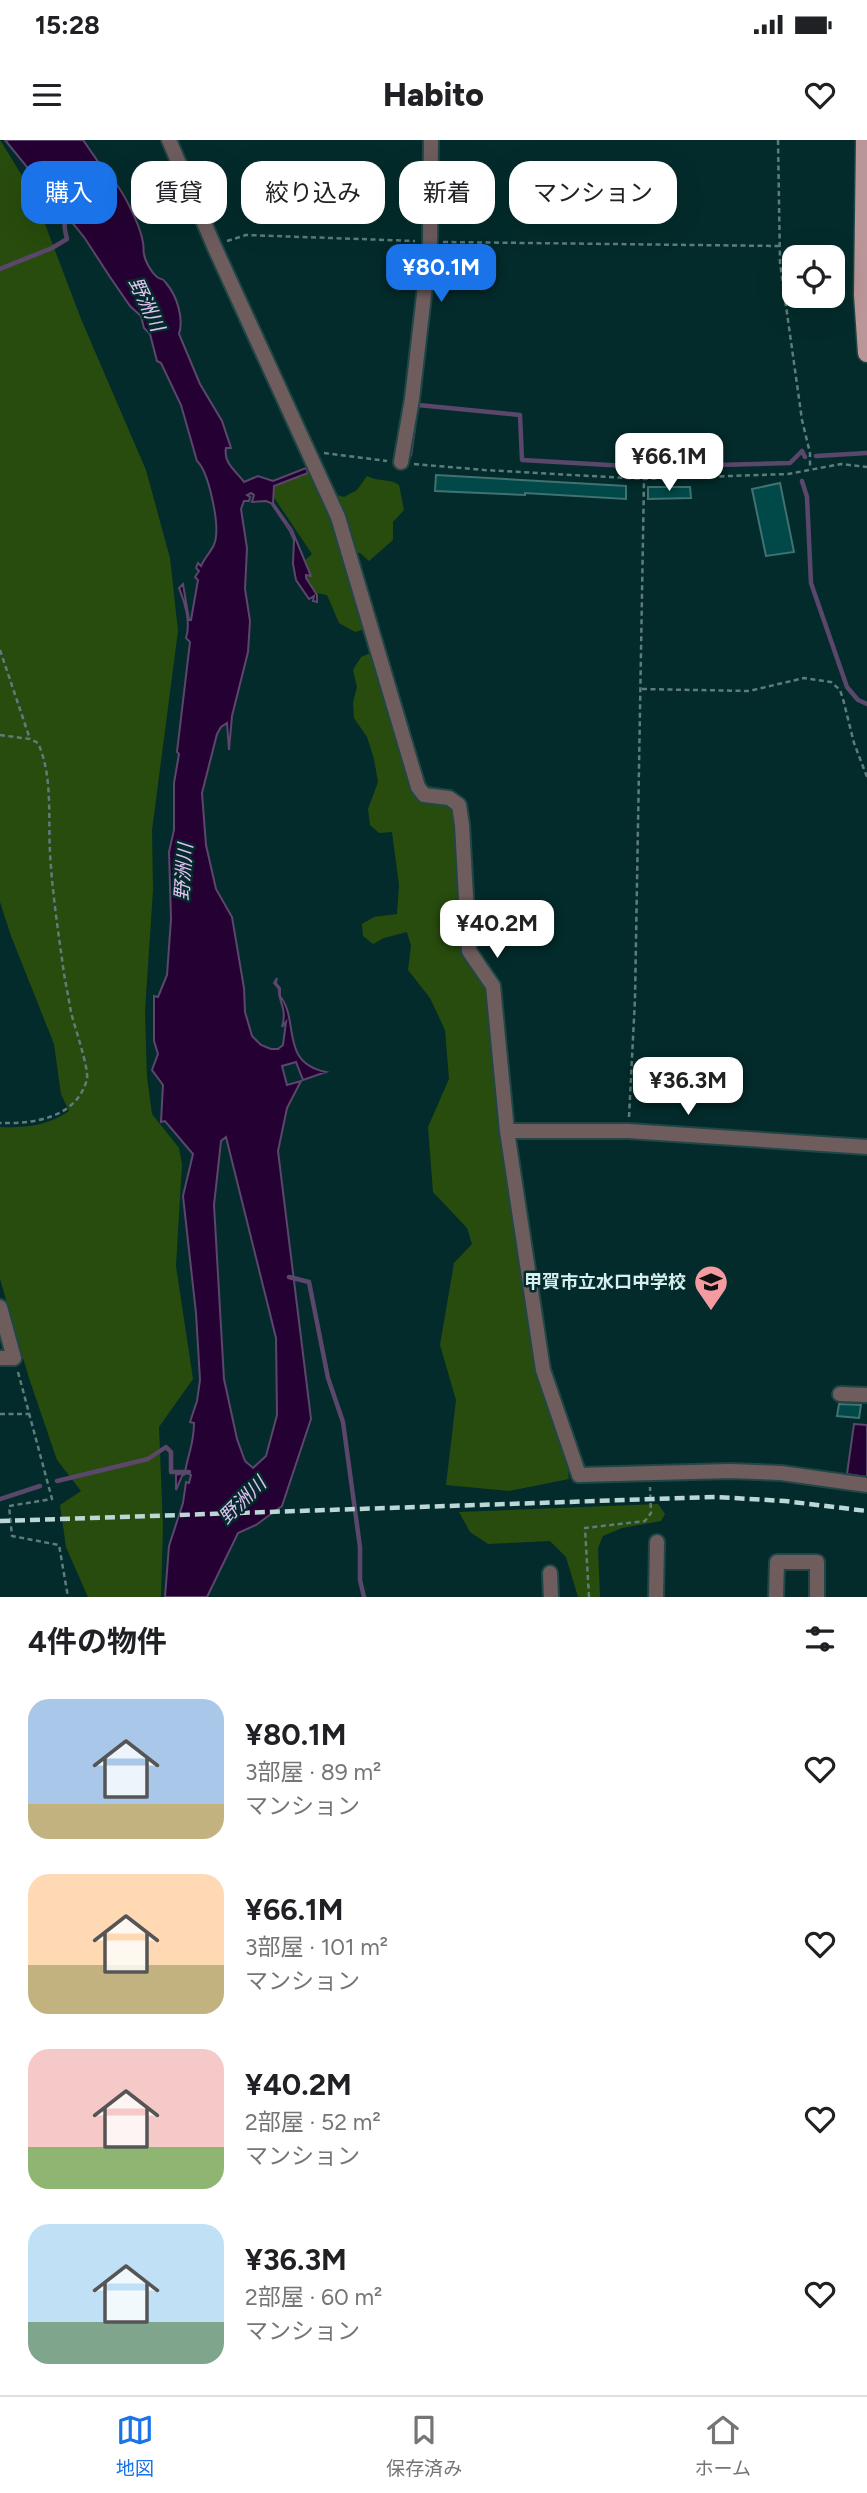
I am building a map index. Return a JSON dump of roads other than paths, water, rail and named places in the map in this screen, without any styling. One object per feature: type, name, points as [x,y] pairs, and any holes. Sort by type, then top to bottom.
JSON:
[{"type":"main road","points":[[865,140],[863,295],[867,353]]},
{"type":"street","points":[[169,140],[214,246],[338,517],[418,787],[424,795],[449,798],[459,806],[468,951],[493,986],[507,1130],[543,1370],[579,1475],[730,1471],[781,1473],[867,1485]]},
{"type":"street","points":[[401,462],[412,399],[430,241],[431,140]]},
{"type":"street","points":[[507,1130],[628,1130],[867,1147]]},
{"type":"street","points":[[0,1307],[7,1358]]},
{"type":"street","points":[[840,1394],[867,1395]]},
{"type":"street","points":[[656,1597],[657,1542]]},
{"type":"street","points":[[776,1597],[777,1562],[817,1562],[817,1597]]},
{"type":"street","points":[[550,1573],[551,1597]]},
{"type":"water","points":[[5,140],[83,140],[98,161],[22,161]]},
{"type":"water","name":"野洲川","points":[[117,186],[131,208],[131,224],[138,224],[139,227],[149,266],[157,277],[164,280],[179,307],[179,334],[200,384],[222,421],[231,448],[226,448],[226,458],[231,466],[244,482],[258,476],[273,481],[306,468],[308,473],[274,486],[273,503],[292,530],[311,576],[306,575],[306,578],[317,595],[317,602],[313,601],[314,596],[309,599],[296,580],[293,564],[294,540],[271,503],[252,502],[254,495],[247,495],[250,497],[249,501],[244,501],[241,509],[247,548],[245,589],[250,621],[248,652],[232,716],[229,750],[227,723],[217,734],[202,793],[206,845],[216,889],[232,917],[244,988],[245,1012],[252,1036],[261,1045],[271,1049],[278,1049],[283,1045],[286,1022],[282,1027],[283,1009],[279,997],[279,989],[274,983],[277,978],[276,983],[280,988],[280,996],[286,1006],[296,1050],[311,1067],[326,1072],[303,1080],[296,1062],[282,1066],[287,1085],[301,1081],[287,1108],[278,1151],[311,1419],[282,1506],[256,1525],[238,1533],[207,1597],[165,1597],[169,1546],[183,1503],[186,1482],[189,1483],[191,1475],[187,1473],[182,1476],[176,1490],[176,1475],[185,1473],[194,1431],[194,1423],[190,1422],[200,1380],[196,1313],[183,1196],[193,1154],[165,1121],[161,1122],[163,1085],[152,1070],[158,1054],[154,1041],[154,996],[158,997],[167,975],[171,919],[169,852],[174,830],[174,783],[190,642],[186,638],[188,619],[179,588],[183,584],[191,620],[198,580],[195,577],[199,571],[196,568],[198,563],[201,566],[214,544],[216,519],[209,485],[197,461],[181,405],[161,363],[157,361],[150,334],[144,328],[141,316],[130,306],[73,224],[117,224]],"holes":[[[226,1137],[276,1338],[277,1415],[266,1456],[253,1468],[245,1461],[237,1439],[224,1379],[214,1205],[221,1141]]]},
{"type":"water","points":[[854,1424],[867,1425],[867,1477],[847,1474]]},
{"type":"waterway","points":[[0,269],[67,239],[65,224]]},
{"type":"waterway","points":[[417,408],[418,405],[520,415],[522,460],[644,467],[790,463],[802,451],[805,457]]},
{"type":"waterway","points":[[410,455],[414,427]]},
{"type":"waterway","points":[[816,456],[867,453]]},
{"type":"waterway","points":[[802,481],[807,497],[811,583],[847,687],[858,700],[867,704]]},
{"type":"waterway","points":[[289,1277],[309,1282],[328,1378],[343,1422],[364,1597]]},
{"type":"waterway","points":[[57,1481],[148,1459],[166,1447],[171,1452],[171,1472],[189,1472]]},
{"type":"waterway","points":[[0,1499],[40,1486]]},
{"type":"railway","points":[[0,1521],[715,1497],[785,1501],[867,1511]]},
{"type":"place","name":"甲賀市立水口中学校","points":[[711,1312]]}]
